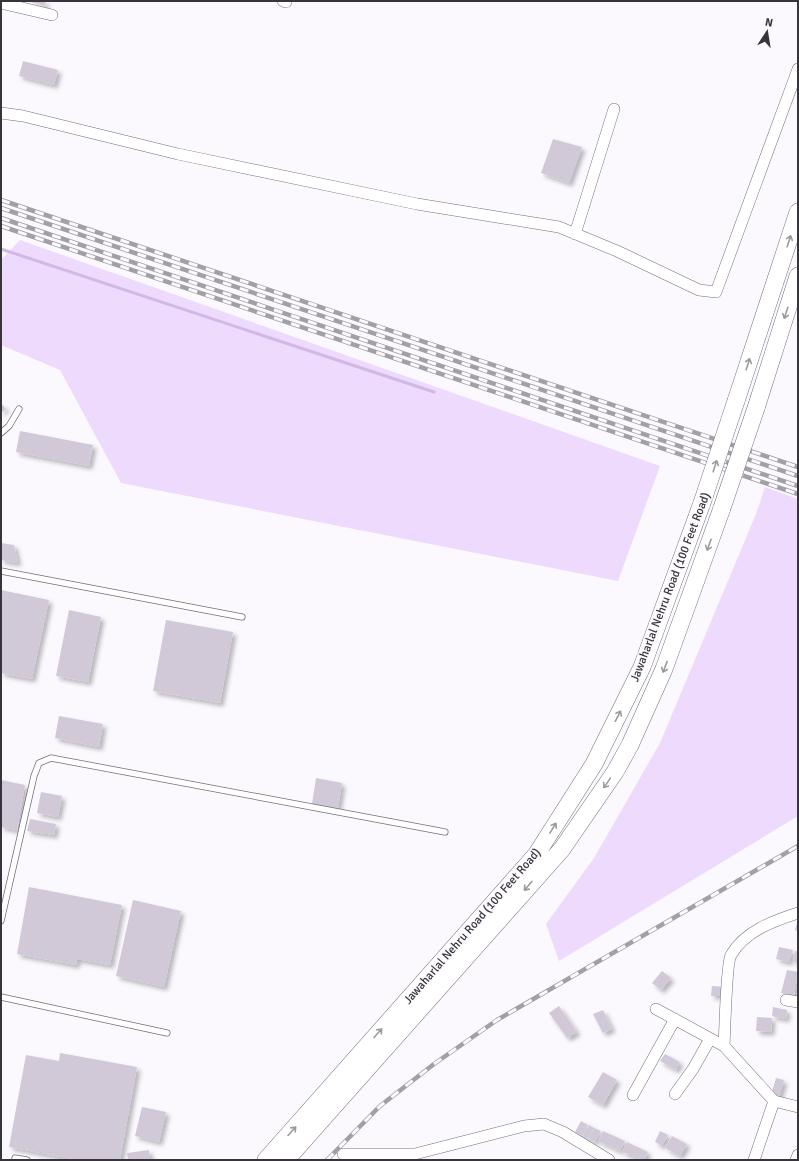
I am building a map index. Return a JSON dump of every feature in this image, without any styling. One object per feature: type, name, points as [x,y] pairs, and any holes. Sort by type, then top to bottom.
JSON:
[{"type":"main road","name":"Jawaharlal Nehru Road (100 Feet Road)","points":[[266,1160],[536,855],[594,764],[642,667],[702,503],[798,212]]},
{"type":"main road","name":"Jawaharlal Nehru Road (100 Feet Road)","points":[[286,1160],[562,849],[615,772],[630,745],[664,669],[722,508],[798,276]]},
{"type":"street","points":[[1,3],[18,4],[52,15]]},
{"type":"street","points":[[1,113],[23,116],[178,154],[417,204],[559,227],[699,290],[716,292],[798,69]]},
{"type":"street","points":[[575,234],[614,110]]},
{"type":"street","points":[[724,1046],[730,956],[742,941],[762,927],[798,914]]},
{"type":"street","points":[[786,1000],[798,1002]]},
{"type":"street","points":[[656,1009],[724,1046],[774,1101],[798,1107]]},
{"type":"street","points":[[633,1095],[675,1019]]},
{"type":"street","points":[[675,1094],[693,1069],[710,1039]]},
{"type":"street","points":[[754,1160],[774,1101]]},
{"type":"street","points":[[343,1154],[415,1154],[524,1126],[544,1124],[563,1132],[609,1160]]},
{"type":"street","points":[[796,1160],[798,1155]]},
{"type":"lane","points":[[1,433],[9,426],[19,409]]},
{"type":"lane","points":[[1,571],[242,617]]},
{"type":"lane","points":[[1,921],[34,776],[39,763],[51,758],[445,832]]},
{"type":"lane","points":[[1,997],[167,1033]]},
{"type":"lane","points":[[14,1158],[27,1160]]},
{"type":"shaded area","points":[[20,240],[660,466],[618,581],[121,483],[60,370],[1,345],[1,260]]},
{"type":"shaded area","points":[[765,487],[798,499],[798,816],[559,961],[546,924],[594,858],[660,743],[756,514]]},
{"type":"building","points":[[27,1],[46,1],[45,6]]},
{"type":"building","points":[[23,61],[58,70],[54,85],[19,76]]},
{"type":"building","points":[[553,139],[582,147],[569,183],[541,173]]},
{"type":"building","points":[[1,403],[6,409],[1,413]]},
{"type":"building","points":[[20,431],[93,445],[89,466],[16,452]]},
{"type":"building","points":[[1,543],[14,545],[18,563],[1,560]]},
{"type":"building","points":[[1,590],[49,600],[32,679],[1,673]]},
{"type":"building","points":[[69,610],[101,617],[88,682],[56,676]]},
{"type":"building","points":[[166,620],[233,632],[220,703],[153,691]]},
{"type":"building","points":[[59,716],[103,724],[99,747],[55,738]]},
{"type":"building","points":[[316,778],[342,783],[338,808],[312,804]]},
{"type":"building","points":[[1,780],[25,785],[17,830],[1,827]]},
{"type":"building","points":[[41,792],[62,796],[58,817],[37,813]]},
{"type":"building","points":[[30,819],[56,824],[54,835],[27,831]]},
{"type":"building","points":[[29,887],[122,905],[110,965],[77,959],[76,965],[17,954]]},
{"type":"building","points":[[133,900],[181,911],[164,987],[116,976]]},
{"type":"building","points":[[798,919],[798,931],[795,930]]},
{"type":"building","points":[[779,947],[793,950],[789,962],[776,959]]},
{"type":"building","points":[[795,951],[798,952],[798,963],[793,962]]},
{"type":"building","points":[[787,970],[798,972],[794,996],[781,993]]},
{"type":"building","points":[[662,971],[671,978],[661,990],[652,983]]},
{"type":"building","points":[[712,986],[724,987],[723,996],[711,996]]},
{"type":"building","points":[[559,1006],[577,1032],[567,1038],[549,1013]]},
{"type":"building","points":[[773,1007],[787,1010],[786,1019],[772,1016]]},
{"type":"building","points":[[603,1010],[612,1029],[603,1033],[593,1014]]},
{"type":"building","points":[[757,1017],[772,1018],[771,1032],[756,1031]]},
{"type":"building","points":[[60,1053],[137,1067],[120,1160],[78,1160],[9,1147],[26,1055],[59,1061]]},
{"type":"building","points":[[665,1054],[680,1062],[676,1070],[660,1061]]},
{"type":"building","points":[[603,1072],[617,1080],[603,1105],[588,1097]]},
{"type":"building","points":[[776,1078],[784,1080],[779,1097],[771,1095]]},
{"type":"building","points":[[142,1107],[166,1112],[159,1142],[135,1136]]},
{"type":"building","points":[[581,1121],[588,1125],[582,1136],[575,1132]]},
{"type":"building","points":[[589,1125],[594,1128],[588,1139],[583,1136]]},
{"type":"building","points":[[594,1128],[601,1131],[595,1142],[589,1139]]},
{"type":"building","points":[[603,1131],[625,1141],[620,1151],[598,1141]]},
{"type":"building","points":[[660,1131],[668,1135],[662,1146],[655,1142]]},
{"type":"building","points":[[672,1136],[687,1144],[680,1156],[665,1148]]},
{"type":"building","points":[[627,1142],[648,1152],[644,1160],[622,1152]]},
{"type":"building","points":[[149,1150],[150,1160],[128,1160],[127,1153]]},
{"type":"waterway","points":[[1,249],[434,392]]},
{"type":"railway","points":[[1,200],[798,467]]},
{"type":"railway","points":[[1,208],[798,476]]},
{"type":"railway","points":[[1,218],[798,486]]},
{"type":"railway","points":[[1,226],[798,494]]},
{"type":"railway","points":[[327,1160],[380,1106],[434,1064],[497,1020],[798,846]]}]
